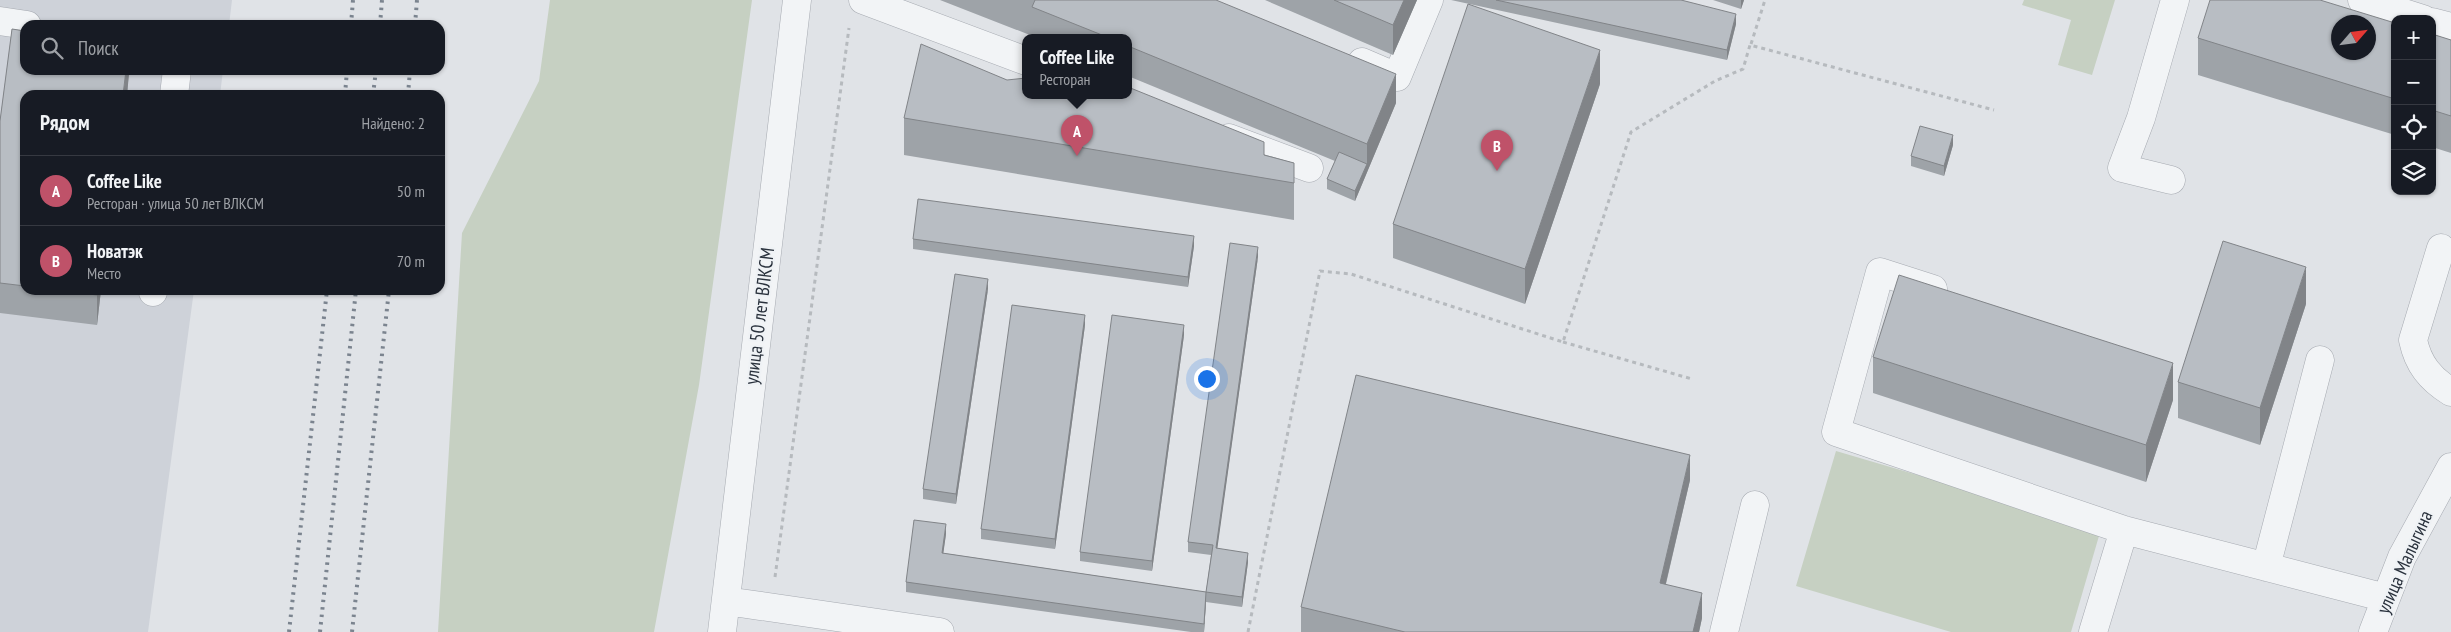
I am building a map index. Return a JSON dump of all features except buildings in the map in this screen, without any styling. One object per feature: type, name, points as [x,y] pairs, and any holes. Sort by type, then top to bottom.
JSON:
[{"type":"street","name":"улица 50 лет ВЛКСМ","points":[[722,632],[797,0]]},
{"type":"street","points":[[1335,51],[1397,77],[1429,0]]},
{"type":"street","points":[[2171,180],[2122,168],[2141,118],[2176,0]]},
{"type":"street","points":[[2362,0],[2410,15]]},
{"type":"street","points":[[857,10],[1022,60]]},
{"type":"street","points":[[0,21],[20,24]]},
{"type":"street","points":[[2436,23],[2451,27]]},
{"type":"street","points":[[175,90],[176,75]]},
{"type":"street","points":[[1207,130],[1309,168]]},
{"type":"street","points":[[2441,248],[2413,340],[2416,354],[2423,368],[2438,384],[2451,392]]},
{"type":"street","points":[[1956,296],[1880,272],[1836,432],[2124,530],[2386,598]]},
{"type":"street","points":[[2266,567],[2320,360]]},
{"type":"street","name":"улица Малыгина","points":[[2372,632],[2402,557],[2451,467]]},
{"type":"street","points":[[1724,632],[1755,505]]},
{"type":"street","points":[[2093,632],[2124,530]]},
{"type":"street","points":[[726,601],[771,608],[843,625],[940,632]]},
{"type":"path","points":[[1563,342],[1631,132],[1715,81],[1743,69],[1766,0]]},
{"type":"path","points":[[771,608],[857,10]]},
{"type":"path","points":[[1750,45],[1994,110]]},
{"type":"path","points":[[1248,632],[1320,271],[1352,274],[1563,342],[1692,380]]},
{"type":"shaded area","points":[[0,0],[232,0],[230,20],[20,20],[20,75],[222,75],[221,90],[20,90],[20,295],[193,295],[148,632],[0,632]]},
{"type":"green space","points":[[550,0],[752,0],[699,385],[654,632],[438,632],[462,233],[539,81]]},
{"type":"green space","points":[[2024,0],[2115,0],[2092,75],[2058,65],[2071,20],[2022,5]]},
{"type":"green space","points":[[1836,451],[2101,529],[2071,632],[1951,632],[1796,586]]},
{"type":"railway","points":[[351,20],[353,0]]},
{"type":"railway","points":[[380,20],[382,0]]},
{"type":"railway","points":[[415,20],[417,0]]},
{"type":"railway","points":[[345,90],[347,75]]},
{"type":"railway","points":[[374,90],[375,75]]},
{"type":"railway","points":[[408,90],[410,75]]},
{"type":"railway","points":[[289,632],[326,295]]},
{"type":"railway","points":[[320,632],[355,295]]},
{"type":"railway","points":[[352,632],[388,295]]},
{"type":"place","name":"Coffee Like","points":[[1077,156]]},
{"type":"place","name":"Новатэк","points":[[1497,171]]}]
